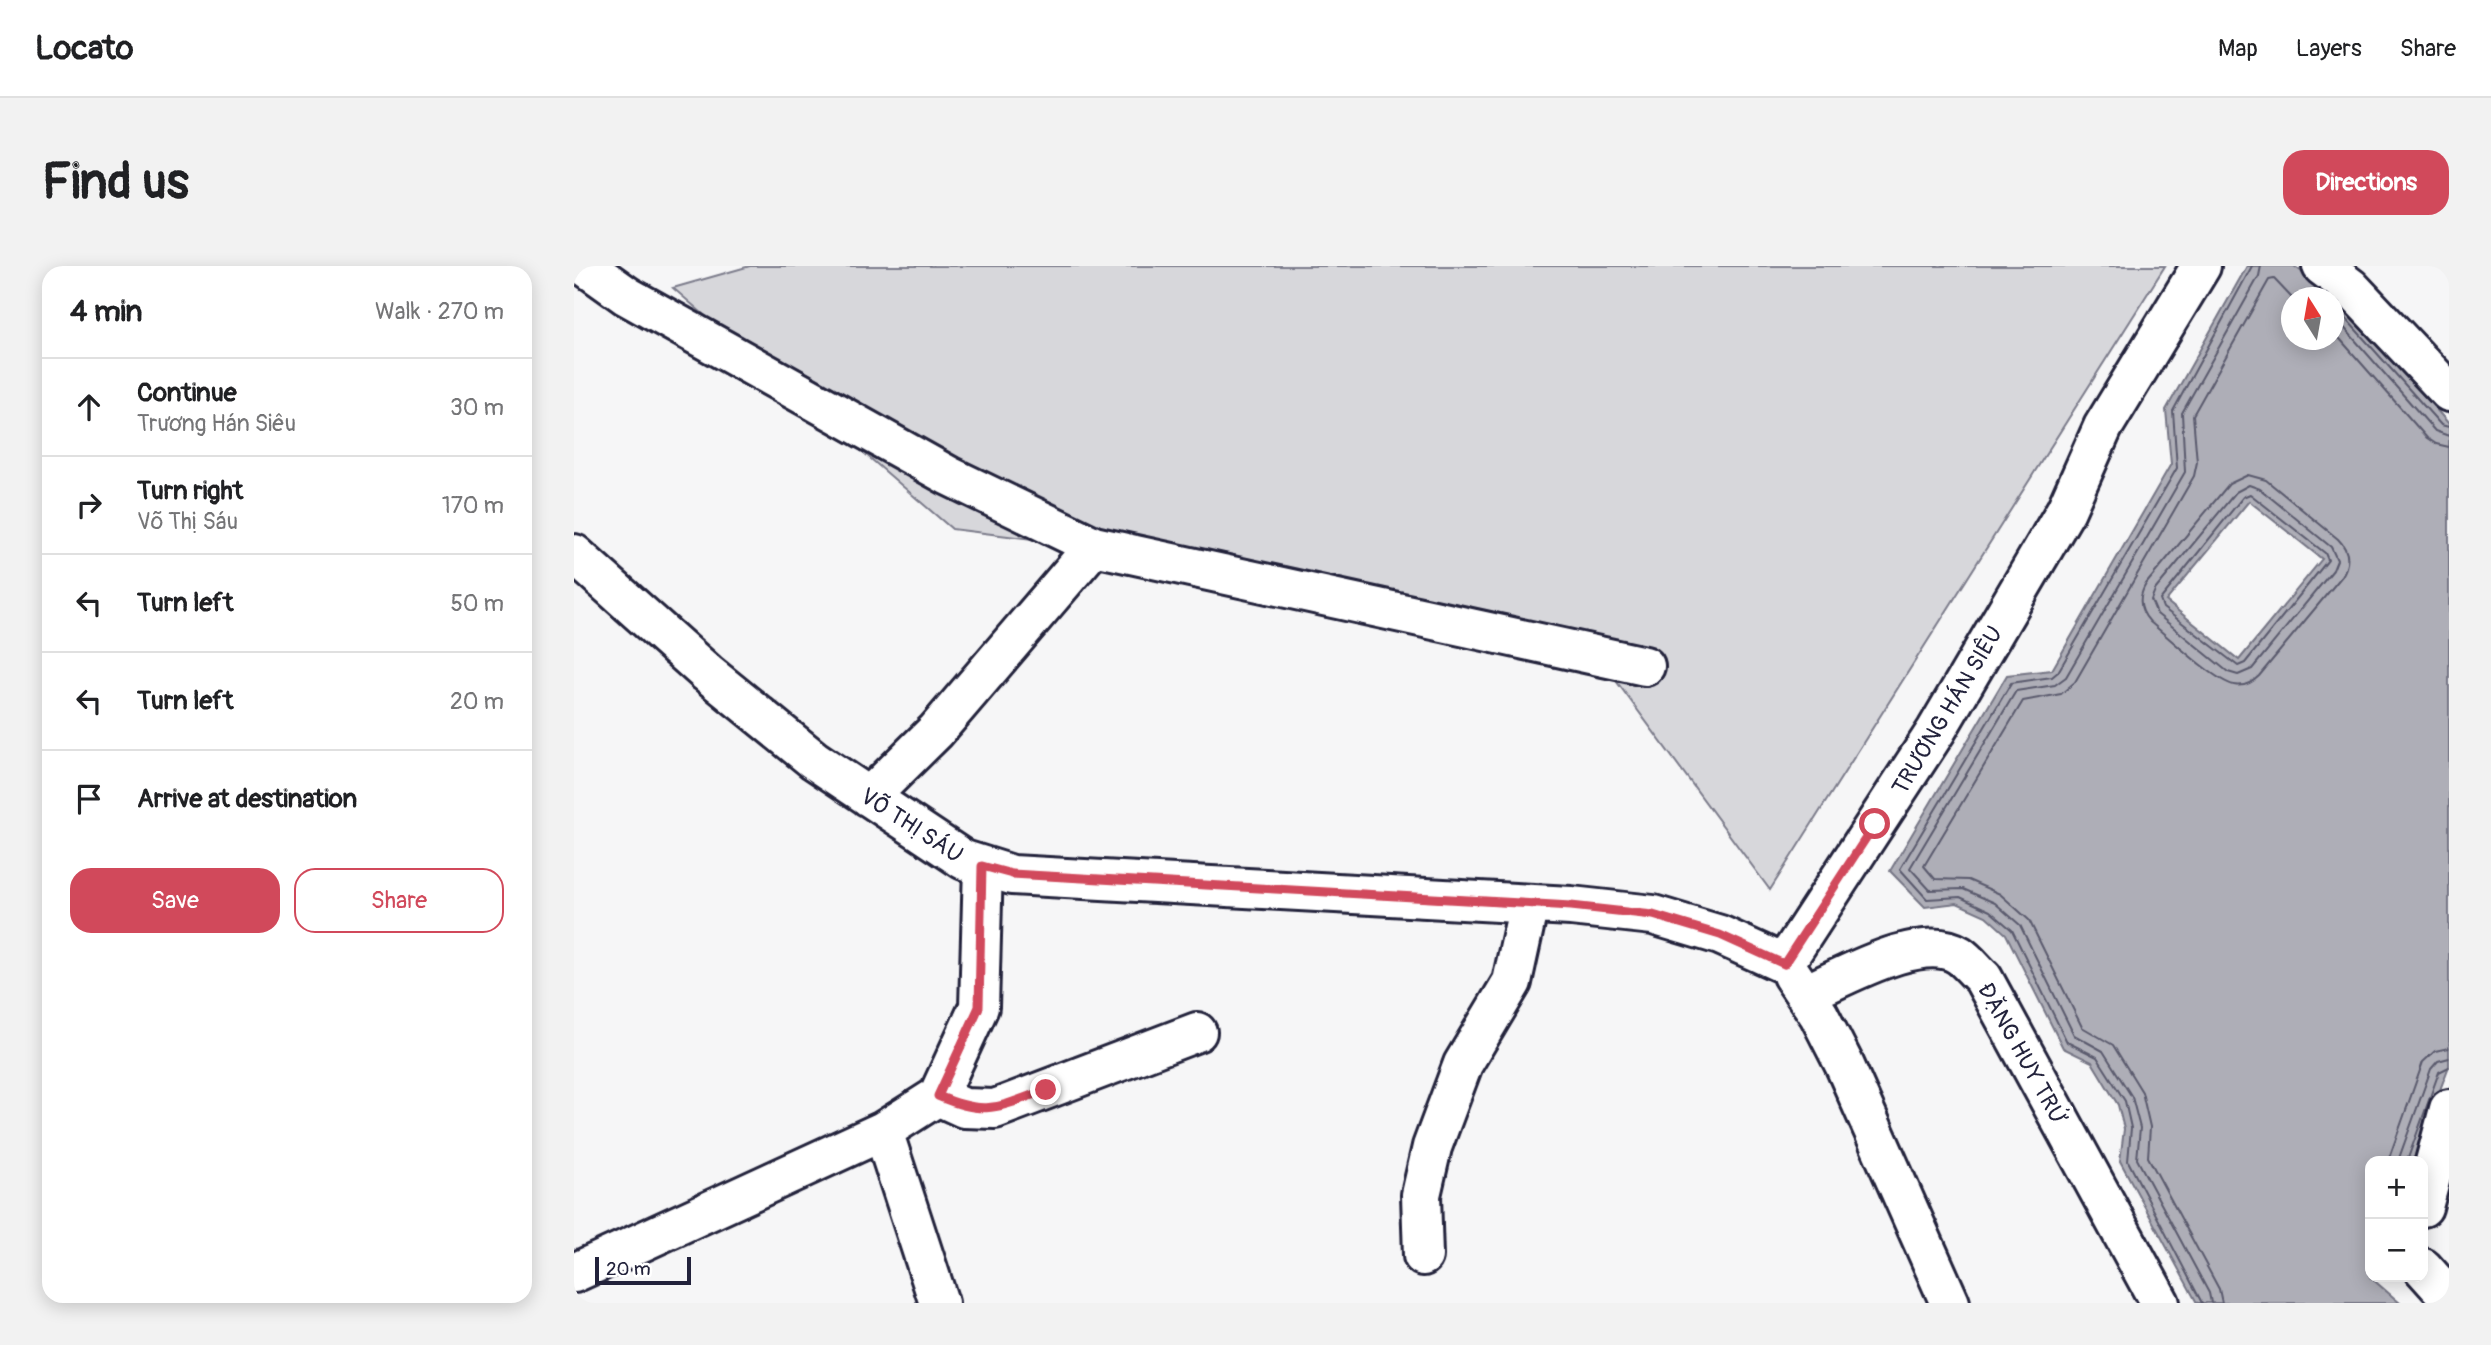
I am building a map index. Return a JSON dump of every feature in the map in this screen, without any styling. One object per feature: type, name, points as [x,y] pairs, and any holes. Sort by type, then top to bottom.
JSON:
[{"type":"street","points":[[585,266],[627,296],[949,476],[1094,545],[1646,666]]},
{"type":"street","name":"TRƯƠNG HÁN SIÊU","points":[[1795,979],[2066,510],[2103,428],[2201,266]]},
{"type":"street","points":[[2322,266],[2351,288],[2449,392]]},
{"type":"street","points":[[869,797],[936,731],[1094,545]]},
{"type":"street","name":"VÕ THỊ SÁU","points":[[574,554],[707,673],[814,760],[964,860],[1012,874],[1529,904],[1653,915],[1720,935],[1795,979]]},
{"type":"street","points":[[574,1273],[883,1130],[938,1096],[979,1007],[982,866]]},
{"type":"street","points":[[1423,1256],[1421,1195],[1432,1147],[1464,1064],[1512,982],[1529,904]]},
{"type":"street","name":"ĐẶNG HUY TRỨ","points":[[1795,979],[1915,948],[1940,948],[1959,955],[1983,978],[2160,1303]]},
{"type":"street","points":[[1795,979],[1844,1064],[1950,1303]]},
{"type":"street","points":[[938,1096],[964,1108],[995,1109],[1197,1032]]},
{"type":"street","points":[[2428,1187],[2449,1109]]},
{"type":"street","points":[[883,1130],[939,1303]]},
{"type":"street","points":[[2428,1274],[2449,1297]]},
{"type":"shaded area","points":[[750,266],[2165,266],[1770,890],[1583,636],[1276,569],[952,529],[673,288]]},
{"type":"water","points":[[2247,266],[2294,266],[2322,287],[2281,287],[2281,350],[2344,350],[2344,304],[2449,424],[2449,1066],[2415,1156],[2365,1156],[2365,1282],[2376,1282],[2400,1303],[2197,1303],[2120,1161],[2124,1129],[2118,1105],[2092,1062],[2063,1048],[2006,934],[1986,916],[1957,903],[1925,907],[1890,871],[2007,675],[2052,670],[2171,464],[2166,410]],"holes":[[[2249,501],[2322,559],[2239,660],[2166,601]]]},
{"type":"route","points":[[1046,1090],[995,1109],[979,1110],[964,1108],[938,1096],[979,1007],[982,866],[1012,874],[1571,906],[1653,915],[1720,935],[1784,964],[1875,824]]}]
